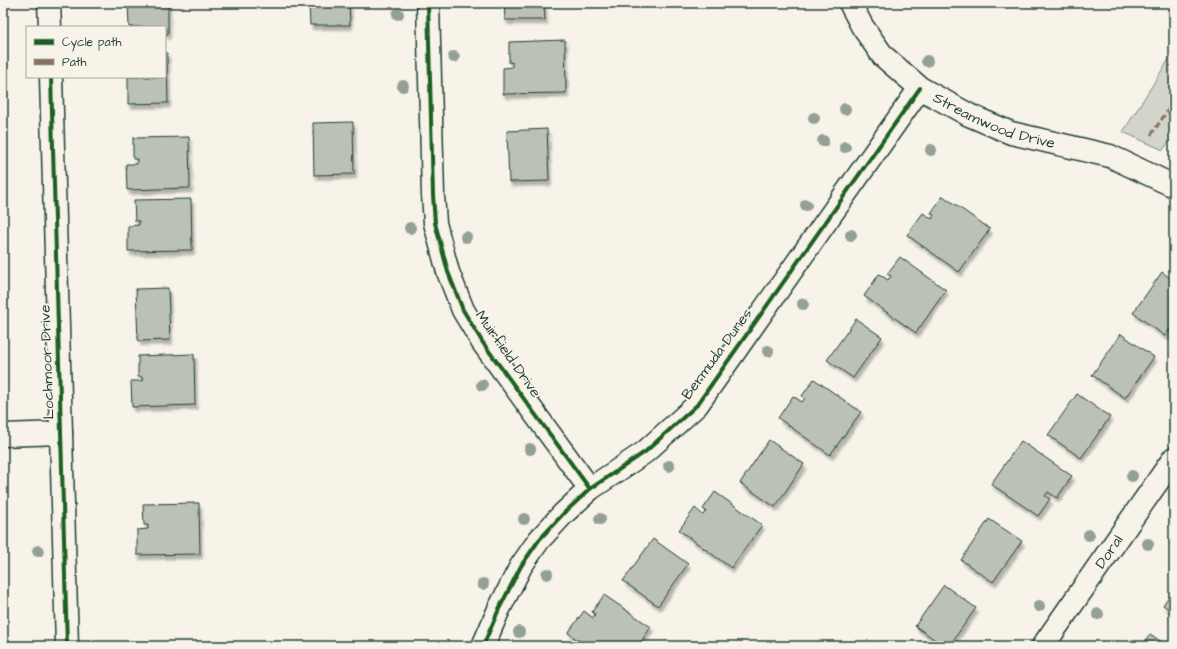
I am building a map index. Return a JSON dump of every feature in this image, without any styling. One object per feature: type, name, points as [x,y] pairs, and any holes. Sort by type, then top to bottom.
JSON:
[{"type":"street","points":[[49,3],[50,26]]},
{"type":"street","name":"Muirfield Drive","points":[[428,3],[433,202],[435,223],[448,272],[463,310],[482,343],[590,489]]},
{"type":"street","name":"Streamwood Drive","points":[[850,3],[862,26],[883,56],[920,88],[969,115],[1011,133],[1110,156],[1174,186]]},
{"type":"street","name":"Lochmoor Drive","points":[[51,78],[67,646]]},
{"type":"street","name":"Bermuda Dunes","points":[[483,646],[499,609],[521,566],[539,540],[563,514],[590,489],[645,452],[697,404],[920,88]]},
{"type":"street","points":[[3,435],[61,433]]},
{"type":"street","name":"Doral","points":[[1043,646],[1174,458]]},
{"type":"shaded area","points":[[1174,51],[1174,135],[1163,150],[1123,132]]},
{"type":"building","points":[[128,3],[168,3],[168,34],[166,35],[166,26],[129,26]]},
{"type":"building","points":[[309,3],[349,3],[350,25],[310,25]]},
{"type":"building","points":[[504,3],[544,3],[545,20],[505,20]]},
{"type":"building","points":[[565,40],[566,93],[503,94],[503,68],[512,67],[512,62],[509,63],[509,42]]},
{"type":"building","points":[[167,53],[168,103],[128,104],[128,78],[166,78]]},
{"type":"building","points":[[353,122],[354,174],[314,175],[313,123]]},
{"type":"building","points":[[547,129],[549,181],[509,182],[507,131]]},
{"type":"building","points":[[189,137],[190,188],[127,190],[126,164],[137,164],[137,159],[133,159],[133,138]]},
{"type":"building","points":[[943,196],[990,229],[959,272],[907,235],[923,213],[932,219],[934,215],[931,213]]},
{"type":"building","points":[[191,199],[192,250],[128,251],[128,226],[139,225],[139,221],[135,221],[134,200]]},
{"type":"building","points":[[900,257],[946,290],[916,333],[864,296],[879,274],[888,280],[891,276],[887,274]]},
{"type":"building","points":[[1162,272],[1174,281],[1174,323],[1165,336],[1133,313]]},
{"type":"building","points":[[168,288],[170,340],[138,341],[136,289]]},
{"type":"building","points":[[856,319],[882,337],[853,378],[827,360]]},
{"type":"building","points":[[1121,334],[1154,357],[1125,398],[1092,375]]},
{"type":"building","points":[[194,354],[195,405],[132,407],[131,381],[143,381],[142,377],[138,377],[138,356]]},
{"type":"building","points":[[814,379],[861,412],[830,455],[778,418],[793,396],[802,402],[805,398],[802,396]]},
{"type":"building","points":[[1077,394],[1110,417],[1081,458],[1048,435]]},
{"type":"building","points":[[769,440],[804,464],[775,507],[740,483]]},
{"type":"building","points":[[1021,441],[1072,476],[1057,498],[1048,492],[1045,496],[1050,499],[1038,516],[991,484]]},
{"type":"building","points":[[715,492],[762,525],[731,568],[679,530],[695,508],[703,515],[706,511],[703,509]]},
{"type":"building","points":[[199,503],[200,554],[137,555],[137,530],[148,529],[148,525],[144,525],[143,504]]},
{"type":"building","points":[[989,519],[1022,541],[993,582],[961,560]]},
{"type":"building","points":[[653,539],[688,564],[658,606],[623,581]]},
{"type":"building","points":[[944,585],[976,608],[949,646],[944,646],[915,626]]},
{"type":"building","points":[[1174,589],[1174,613],[1163,605]]},
{"type":"building","points":[[604,595],[651,627],[638,646],[586,646],[568,633],[584,611],[593,618],[595,614],[592,612]]},
{"type":"building","points":[[1150,634],[1168,646],[1142,646]]},
{"type":"marked path","points":[[1151,135],[1174,101]]},
{"type":"cycle path","points":[[428,3],[435,223],[448,272],[463,310],[483,343],[590,489]]},
{"type":"cycle path","points":[[51,78],[67,646]]},
{"type":"cycle path","points":[[483,646],[499,609],[521,566],[539,540],[563,514],[590,489],[645,452],[697,405],[920,88]]}]
